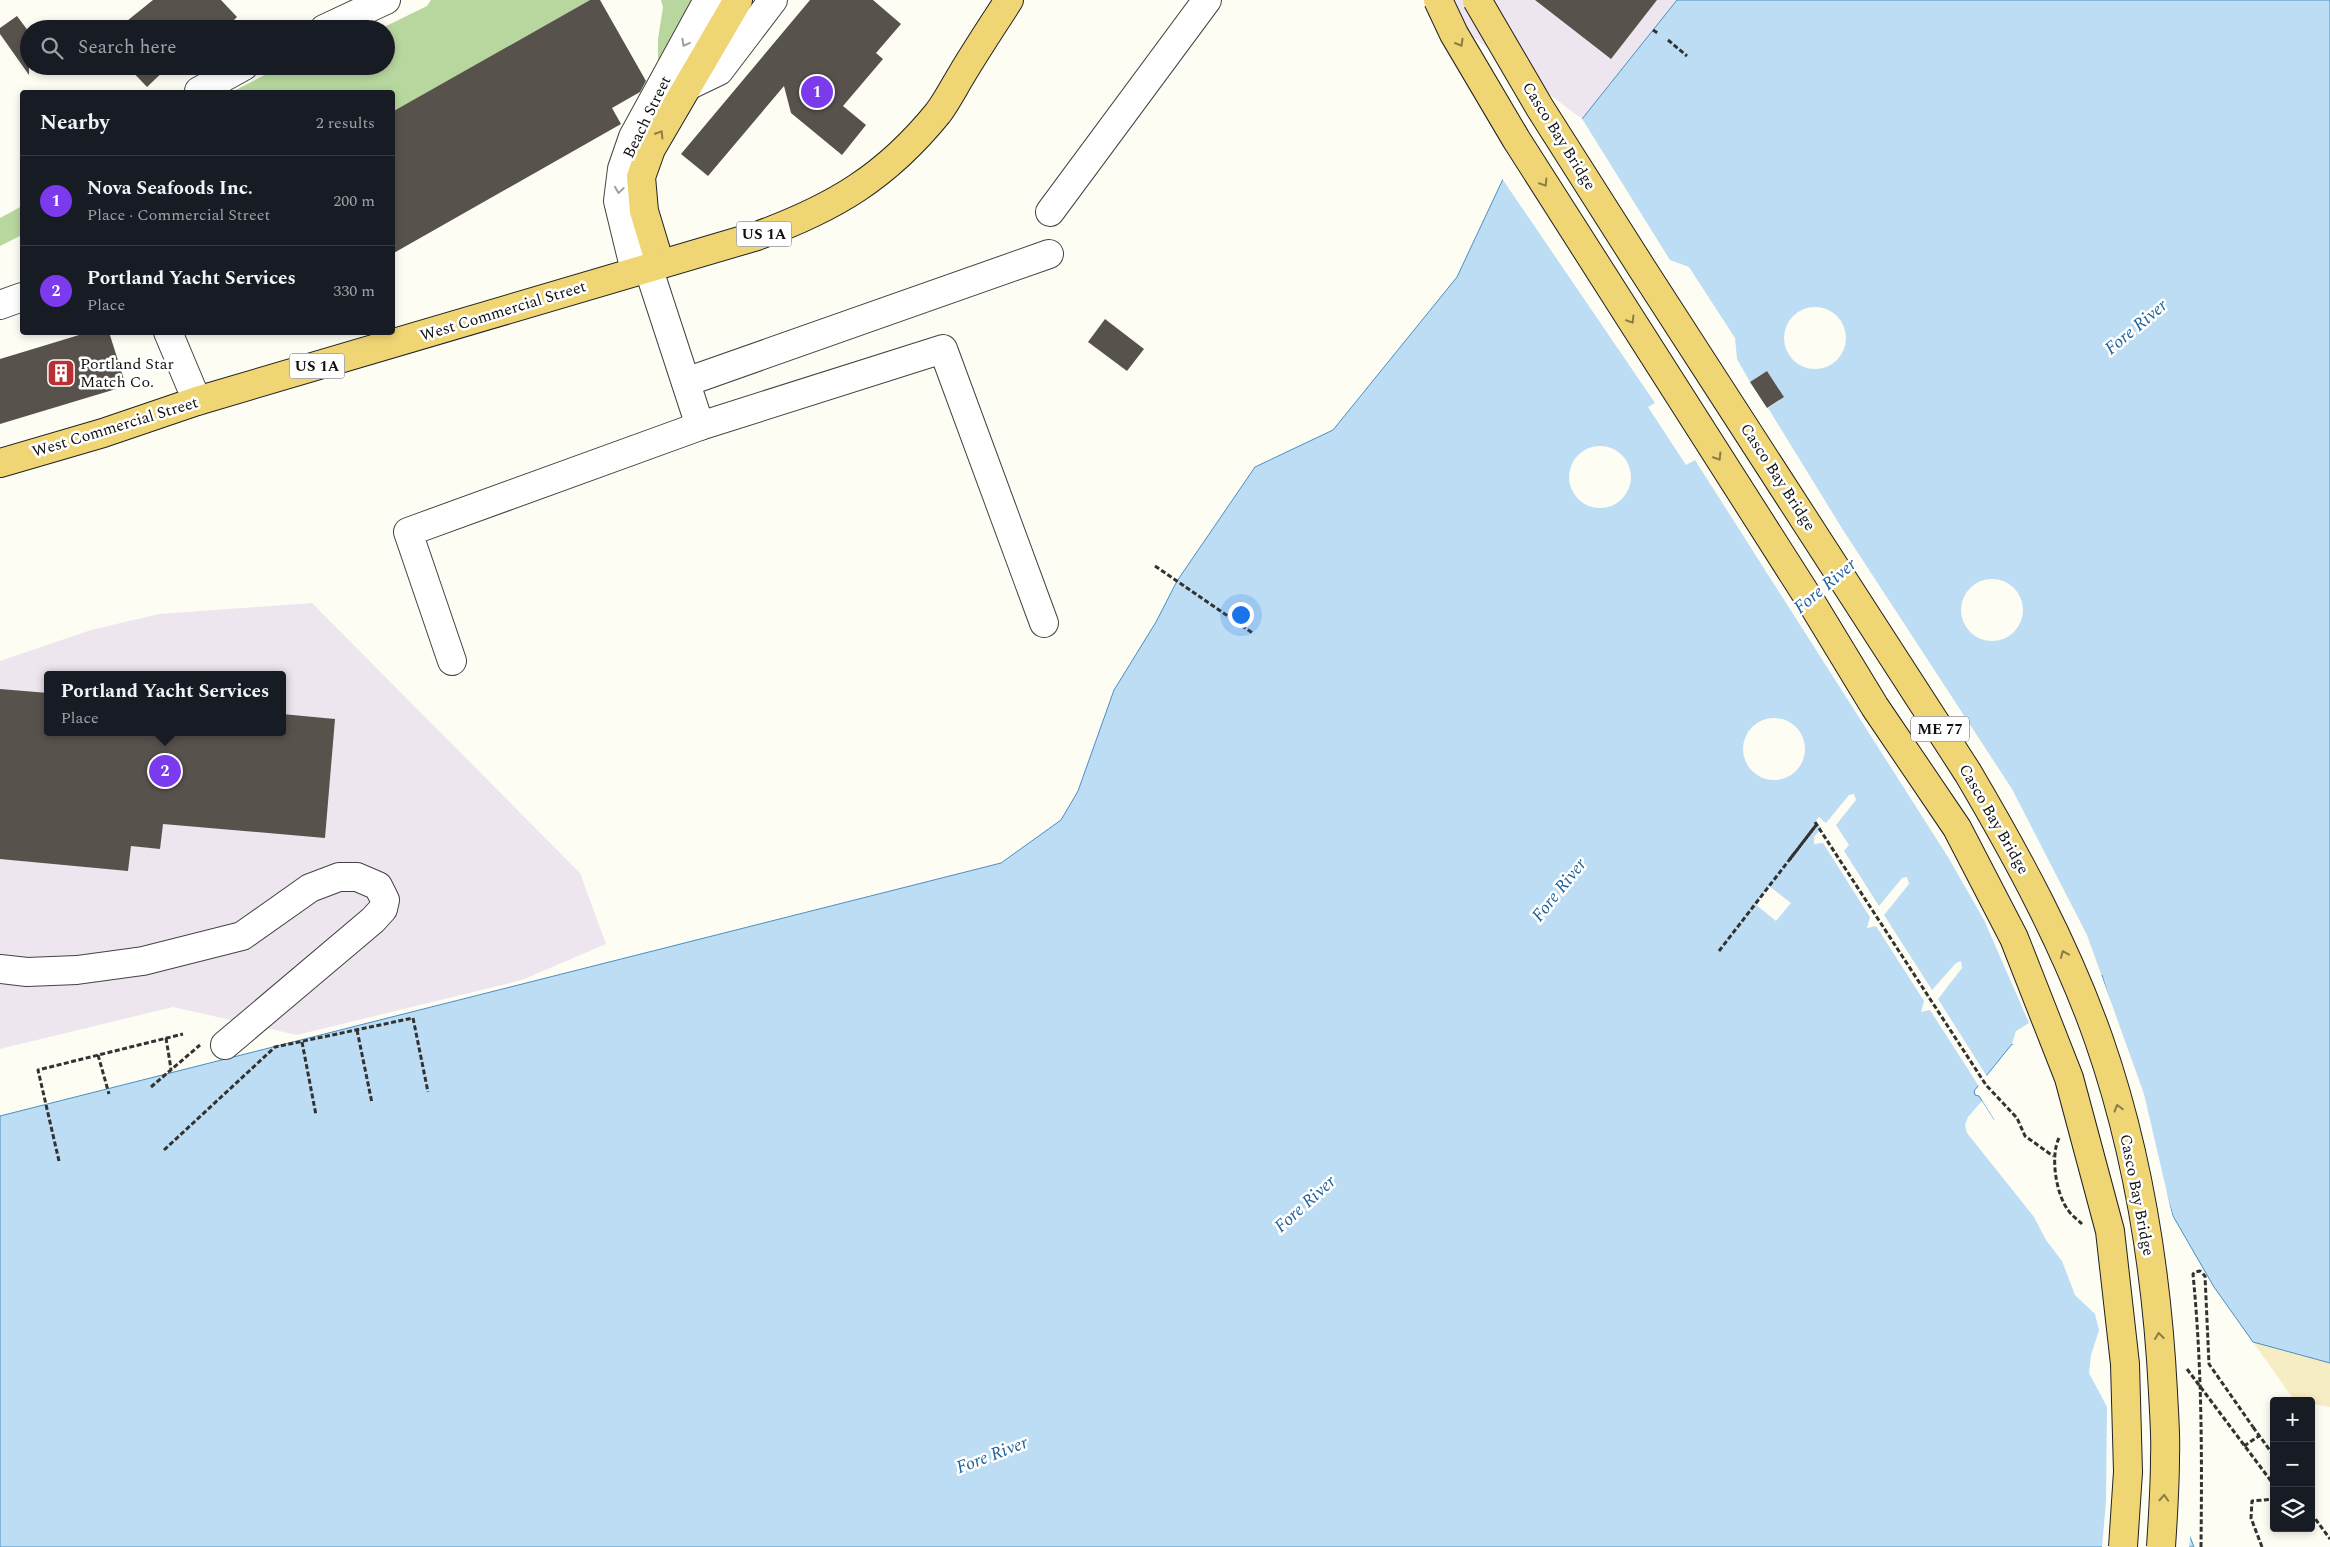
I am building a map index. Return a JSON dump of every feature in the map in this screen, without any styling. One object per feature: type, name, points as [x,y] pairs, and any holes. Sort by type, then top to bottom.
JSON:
[{"type":"main road","points":[[648,267],[641,177],[651,149],[738,0]]},
{"type":"main road","name":"West Commercial Street","points":[[0,463],[104,433],[197,402],[757,236],[800,220],[843,198],[882,171],[938,112],[1009,0]]},
{"type":"main road","name":"Casco Bay Bridge","points":[[1438,0],[1454,34],[1513,134],[1813,605],[1875,707],[1956,828],[2014,938],[2069,1078],[2110,1232],[2125,1364],[2128,1472],[2123,1547]]},
{"type":"main road","name":"Casco Bay Bridge","points":[[1478,0],[1540,108],[1968,773],[2017,857],[2061,946],[2099,1040],[2127,1139],[2148,1243],[2161,1349],[2166,1456],[2161,1547]]},
{"type":"street","points":[[343,20],[386,0]]},
{"type":"street","name":"Beach Street","points":[[700,426],[648,267],[618,205],[622,169],[633,137],[708,0]]},
{"type":"street","points":[[690,85],[719,71],[773,0]]},
{"type":"street","points":[[1050,212],[1207,0]]},
{"type":"street","points":[[201,90],[228,75]]},
{"type":"street","points":[[686,382],[1049,254]]},
{"type":"street","points":[[0,305],[20,298]]},
{"type":"street","points":[[169,335],[197,402]]},
{"type":"street","points":[[452,661],[408,532],[700,426],[943,349],[1044,623]]},
{"type":"street","points":[[0,970],[27,972],[77,970],[143,961],[242,936],[310,888],[339,877],[357,877],[378,886],[385,900],[383,909],[373,920],[213,1044]]},
{"type":"path","points":[[1653,30],[1659,34]]},
{"type":"path","points":[[1668,40],[1687,56]]},
{"type":"path","points":[[1155,566],[1254,634]]},
{"type":"path","points":[[1719,952],[1816,823],[1986,1085],[2017,1118],[2025,1136],[2053,1156],[2054,1148],[2063,1131]]},
{"type":"path","points":[[164,1150],[274,1047],[413,1018],[428,1092]]},
{"type":"path","points":[[356,1030],[372,1103]]},
{"type":"path","points":[[59,1162],[38,1070],[182,1034]]},
{"type":"path","points":[[166,1038],[172,1069]]},
{"type":"path","points":[[302,1042],[316,1115]]},
{"type":"path","points":[[150,1087],[172,1069],[213,1044]]},
{"type":"path","points":[[98,1055],[109,1094]]},
{"type":"path","points":[[2201,1547],[2203,1430],[2200,1350],[2193,1274],[2195,1272],[2200,1271],[2205,1276],[2209,1364],[2270,1451]]},
{"type":"path","points":[[2244,1446],[2259,1436]]},
{"type":"path","points":[[2262,1547],[2250,1508],[2252,1501],[2270,1499]]},
{"type":"path","points":[[2315,1518],[2330,1539]]},
{"type":"shaded area","points":[[1424,0],[1677,0],[1582,119]]},
{"type":"shaded area","points":[[312,603],[580,873],[606,944],[522,980],[297,1035],[173,1007],[0,1049],[0,661],[91,630],[159,614]]},
{"type":"green space","points":[[431,0],[590,0],[395,111],[395,90],[236,90],[265,75],[395,75],[395,22],[427,6]]},
{"type":"green space","points":[[661,0],[695,0],[658,69],[658,39],[663,7]]},
{"type":"green space","points":[[20,207],[20,236],[0,246],[0,218]]},
{"type":"sand","points":[[2255,1310],[2330,1335],[2330,1407],[2315,1405],[2315,1397],[2292,1397],[2253,1342]]},
{"type":"water","name":"Fore River","points":[[1677,0],[2330,0],[2330,1363],[2253,1342],[2214,1287],[2173,1216],[2102,975],[2018,1044],[2012,1044],[1974,1091],[1994,1120],[1989,1124],[2087,1270],[2194,1547],[0,1547],[0,1116],[1001,863],[1061,820],[1078,791],[1114,690],[1156,622],[1177,581],[1255,467],[1333,430],[1457,277],[1503,179],[1582,119]]},
{"type":"pier","points":[[1581,117],[1670,260],[1689,267],[1735,338],[1737,359],[1750,382],[1767,371],[1784,397],[1768,408],[1843,530],[2012,789],[2087,935],[2144,1094],[2174,1223],[2100,979],[2019,1046],[2012,1044],[2016,1031],[2029,1023],[1984,920],[1948,857],[1695,460],[1686,465],[1648,407],[1655,403],[1501,177]]},
{"type":"pier","points":[[1815,307],[1827,310],[1837,316],[1843,326],[1846,338],[1843,350],[1837,360],[1827,366],[1815,369],[1803,366],[1793,360],[1787,350],[1784,338],[1787,326],[1793,316],[1803,310]]},
{"type":"pier","points":[[1600,446],[1612,449],[1622,455],[1628,465],[1631,477],[1628,489],[1622,499],[1612,505],[1600,508],[1588,505],[1578,499],[1572,489],[1569,477],[1572,465],[1578,455],[1588,449]]},
{"type":"pier","points":[[1992,579],[2004,582],[2014,588],[2020,598],[2023,610],[2020,622],[2014,632],[2004,638],[1992,641],[1980,638],[1970,632],[1964,622],[1961,610],[1964,598],[1970,588],[1980,582]]},
{"type":"pier","points":[[1774,718],[1786,721],[1796,727],[1802,737],[1805,749],[1802,761],[1796,771],[1786,777],[1774,780],[1762,777],[1752,771],[1746,761],[1743,749],[1746,737],[1752,727],[1762,721]]},
{"type":"pier","points":[[1854,794],[1856,800],[1836,825],[1849,845],[1844,851],[1879,906],[1902,878],[1907,877],[1909,884],[1884,915],[1932,990],[1956,963],[1961,961],[1962,968],[1938,999],[1988,1078],[1980,1088],[1930,1010],[1921,1012],[1924,1001],[1876,926],[1867,928],[1870,917],[1823,843],[1814,844],[1814,837],[1822,828],[1815,822],[1819,817],[1826,823],[1849,795]]},
{"type":"pier","points":[[1769,886],[1791,903],[1776,921],[1755,904]]},
{"type":"pier","points":[[1982,1101],[1994,1120],[1996,1119],[1992,1125],[2093,1277],[2191,1532],[2189,1547],[2102,1547],[2106,1502],[2107,1407],[2089,1373],[2091,1355],[2099,1330],[2095,1314],[2075,1295],[2062,1261],[2046,1240],[2034,1217],[1967,1133],[1965,1125],[1968,1117]]},
{"type":"building","points":[[153,0],[221,0],[237,17],[234,20],[128,20]]},
{"type":"building","points":[[590,0],[600,0],[646,81],[640,92],[612,108],[621,124],[395,252],[395,110]]},
{"type":"building","points":[[810,0],[873,0],[901,24],[876,53],[883,59],[843,106],[866,125],[842,155],[791,113],[784,86],[708,176],[681,154]]},
{"type":"building","points":[[1535,0],[1657,0],[1611,59]]},
{"type":"building","points":[[17,16],[20,20],[20,62],[0,34],[0,28]]},
{"type":"building","points":[[136,75],[160,75],[147,87]]},
{"type":"building","points":[[1105,319],[1144,349],[1127,371],[1088,342]]},
{"type":"building","name":"Portland Star Match Co.","points":[[79,335],[110,335],[126,386],[0,424],[0,359]]},
{"type":"building","points":[[1767,371],[1784,397],[1767,408],[1750,382]]},
{"type":"building","points":[[0,689],[44,693],[44,736],[286,736],[286,714],[335,719],[325,838],[163,824],[160,849],[131,846],[128,871],[0,859]]},
{"type":"place","name":"Nova Seafoods Inc.","points":[[817,92]]},
{"type":"place","name":"Portland Star Match Co.","points":[[61,373]]},
{"type":"place","name":"Portland Yacht Services","points":[[165,771]]}]
